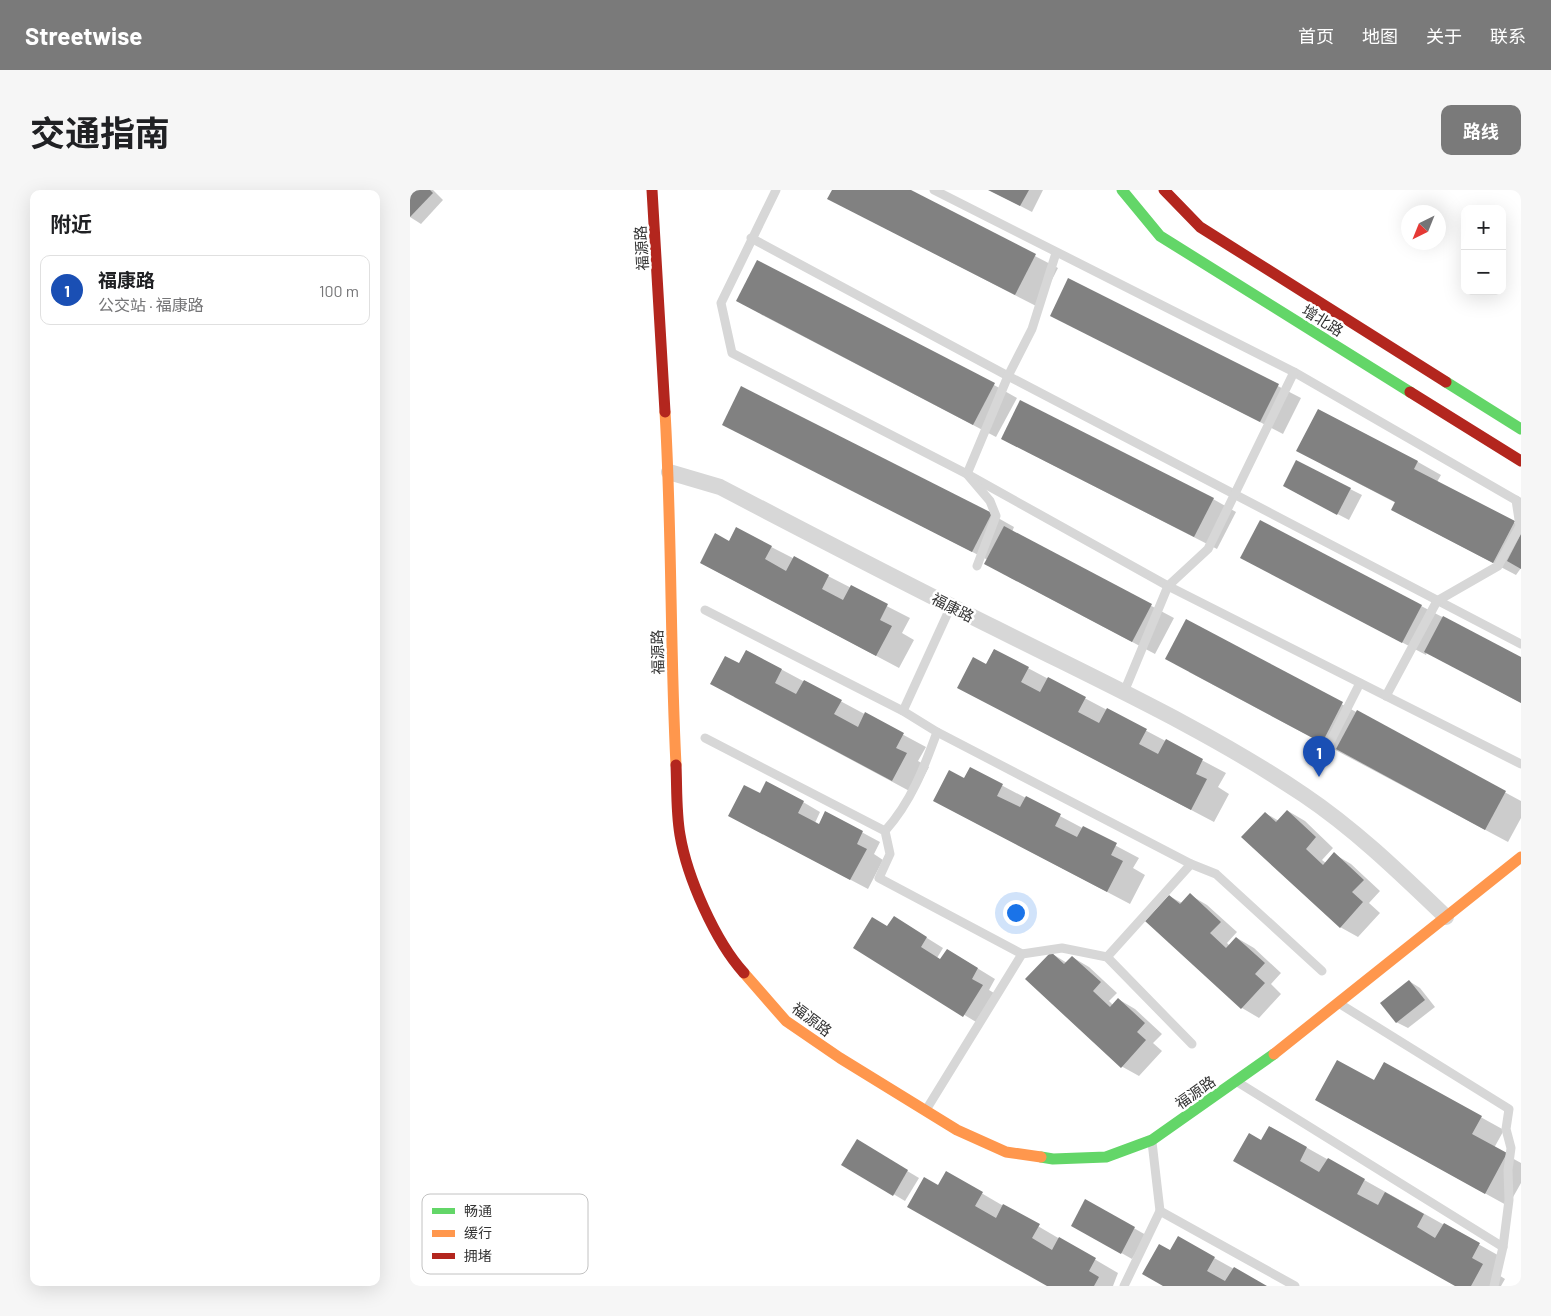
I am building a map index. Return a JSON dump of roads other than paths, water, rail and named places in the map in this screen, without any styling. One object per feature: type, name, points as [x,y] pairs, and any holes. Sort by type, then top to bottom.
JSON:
[{"type":"street","name":"福源路","points":[[652,190],[669,472],[673,705],[680,835],[700,902],[732,960],[786,1021],[840,1058],[925,1111],[957,1130],[1006,1152],[1054,1160],[1106,1157],[1152,1140],[1236,1082],[1521,857]]},
{"type":"street","name":"增北路","points":[[1122,190],[1160,236],[1521,461]]},
{"type":"street","name":"增北路","points":[[1164,190],[1200,227],[1521,429]]},
{"type":"street","name":"福康路","points":[[669,472],[720,487],[951,606],[1124,692],[1266,770],[1305,795],[1398,870],[1446,917]]},
{"type":"lane","points":[[776,190],[721,303],[732,353],[967,474],[1168,586],[1521,764]]},
{"type":"lane","points":[[934,190],[1294,372],[1519,501],[1520,526],[1498,566],[1437,600],[1386,696]]},
{"type":"lane","points":[[751,238],[1234,496],[1521,644]]},
{"type":"lane","points":[[967,474],[1008,376],[1032,329],[1056,253]]},
{"type":"lane","points":[[1124,692],[1168,586],[1208,549],[1294,372]]},
{"type":"lane","points":[[967,474],[990,500],[996,516],[977,566]]},
{"type":"lane","points":[[903,710],[951,606]]},
{"type":"lane","points":[[705,610],[903,710],[937,732],[1191,864],[1216,874],[1322,971]]},
{"type":"lane","points":[[1328,746],[1360,683]]},
{"type":"lane","points":[[885,831],[898,817],[918,782],[937,732]]},
{"type":"lane","points":[[705,738],[885,831]]},
{"type":"lane","points":[[885,831],[890,854],[879,878],[1022,954],[1062,948],[1107,956],[1192,1044]]},
{"type":"lane","points":[[1107,956],[1191,864]]},
{"type":"lane","points":[[925,1111],[1022,954]]},
{"type":"lane","points":[[1338,1003],[1509,1109],[1506,1129],[1511,1148],[1508,1170],[1509,1200],[1503,1247],[1494,1286]]},
{"type":"lane","points":[[1236,1082],[1503,1247]]},
{"type":"lane","points":[[1124,1286],[1160,1211],[1152,1140]]},
{"type":"lane","points":[[1160,1211],[1295,1286]]},
{"type":"place","name":"福康路","points":[[1319,777]]}]
